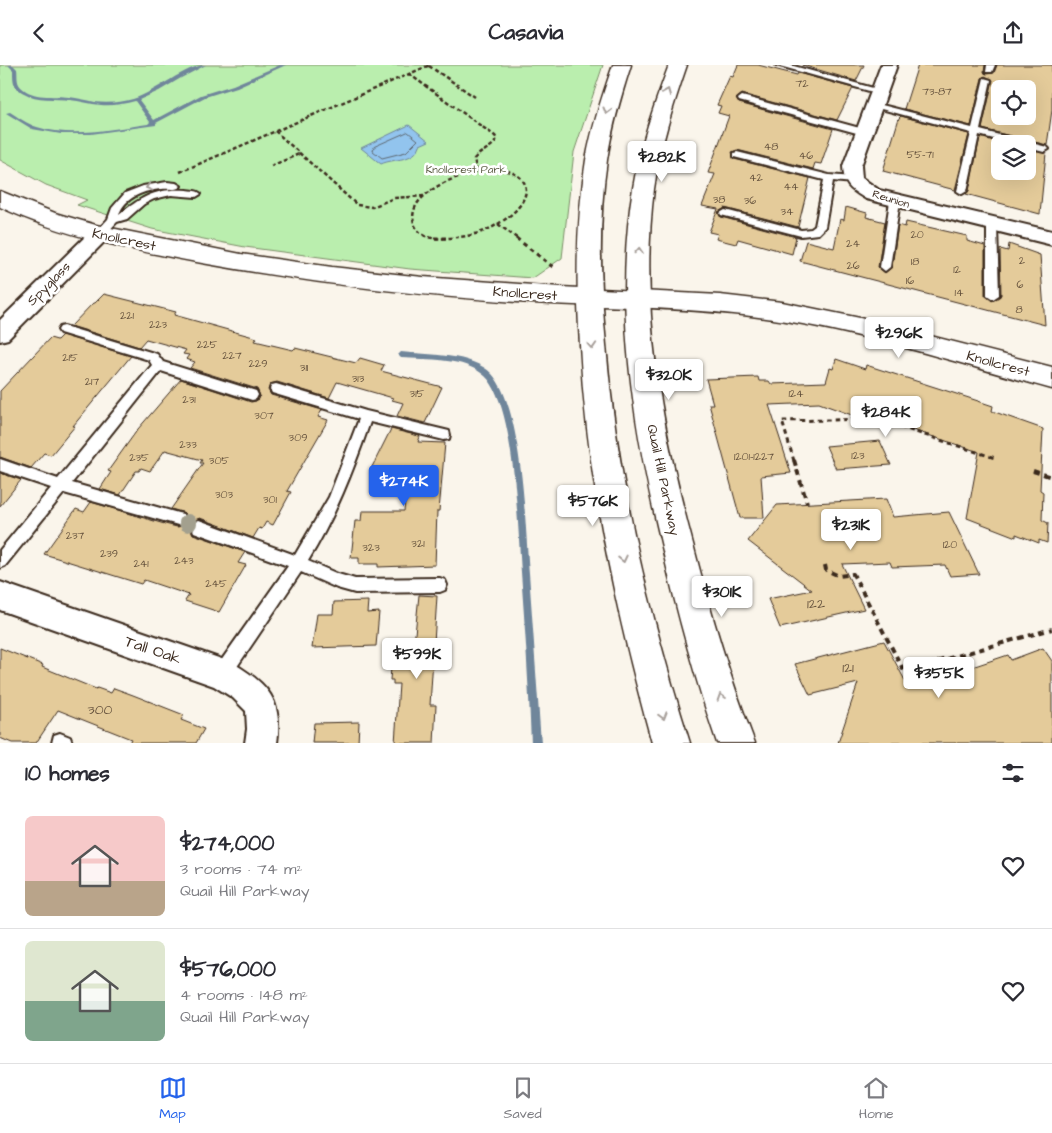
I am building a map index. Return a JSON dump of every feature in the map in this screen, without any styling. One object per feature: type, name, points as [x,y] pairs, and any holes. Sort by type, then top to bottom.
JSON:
[{"type":"main road","points":[[622,65],[604,123],[594,178],[589,222],[589,298],[594,381],[604,461],[620,548],[646,654],[671,743]]},
{"type":"main road","name":"Quail Hill Parkway","points":[[678,65],[656,125],[645,180],[640,231],[638,300],[645,387],[666,507],[707,655],[736,743]]},
{"type":"main road","name":"Knollcrest","points":[[0,198],[55,221],[106,227],[214,258],[351,279],[431,287],[740,306],[813,316],[1052,379]]},
{"type":"street","points":[[853,180],[852,166],[889,65]]},
{"type":"street","name":"Reunion","points":[[853,180],[860,188],[873,195],[1052,238]]},
{"type":"street","name":"Spyglass","points":[[0,333],[106,227]]},
{"type":"street","name":"Tall Oak","points":[[0,596],[222,674],[255,696],[263,711],[264,727],[261,743]]},
{"type":"lane","points":[[780,65],[975,132],[991,136]]},
{"type":"lane","points":[[962,191],[989,72]]},
{"type":"lane","points":[[742,99],[864,132]]},
{"type":"lane","points":[[1036,147],[1044,149]]},
{"type":"lane","points":[[737,155],[829,178],[853,180]]},
{"type":"lane","points":[[725,213],[801,233],[814,232],[820,227],[829,178]]},
{"type":"lane","points":[[157,185],[174,186],[187,188],[196,194],[161,194],[141,202],[124,217],[106,227],[120,203],[146,187],[157,185]]},
{"type":"lane","points":[[885,267],[895,201]]},
{"type":"lane","points":[[992,225],[993,295]]},
{"type":"lane","points":[[64,330],[153,357],[158,365],[252,395]]},
{"type":"lane","points":[[0,561],[158,365]]},
{"type":"lane","points":[[276,389],[366,416],[444,435]]},
{"type":"lane","points":[[222,674],[297,564],[334,501],[366,416]]},
{"type":"lane","points":[[0,465],[61,486],[178,519]]},
{"type":"lane","points":[[199,527],[337,581],[355,586],[440,585]]},
{"type":"path","points":[[175,174],[429,65],[475,97]]},
{"type":"path","points":[[409,74],[496,136],[494,145],[477,155],[474,159],[477,171]]},
{"type":"path","points":[[275,131],[357,205],[372,207],[394,198],[425,195]]},
{"type":"path","points":[[271,166],[299,154]]},
{"type":"path","points":[[477,171],[507,171],[518,175],[526,183],[527,193],[520,206],[498,224],[483,231],[444,239],[427,237],[417,230],[413,219],[416,207],[425,195],[446,181],[477,171]]},
{"type":"path","points":[[498,224],[552,267]]},
{"type":"path","points":[[807,503],[782,421],[876,419],[995,458]]},
{"type":"path","points":[[1033,471],[1052,477]]},
{"type":"path","points":[[824,565],[826,570],[839,576],[853,573],[904,671],[1052,629]]},
{"type":"green space","name":"Knollcrest Park","points":[[0,65],[603,65],[574,152],[562,258],[533,278],[410,269],[245,247],[152,229],[77,205],[87,200],[46,185],[0,160]]},
{"type":"water","points":[[409,125],[429,141],[420,145],[414,154],[409,157],[381,164],[361,148]]},
{"type":"building","points":[[738,65],[758,65],[797,75],[798,73],[853,88],[837,120],[742,94],[736,99],[739,103],[833,129],[821,164],[815,163],[813,169],[737,150],[732,152],[734,159],[810,178],[798,227],[725,208],[718,212],[721,217],[796,237],[792,254],[738,239],[736,244],[716,239],[718,234],[709,232],[718,209],[702,206],[715,174],[708,173],[729,116],[718,113],[721,106],[717,105],[730,76],[733,77]]},
{"type":"building","points":[[802,65],[864,65],[856,81]]},
{"type":"building","points":[[918,65],[985,65],[984,72],[986,74],[994,73],[997,65],[1052,65],[1052,110],[1047,145],[1036,142],[1036,135],[1006,135],[982,129],[991,89],[991,125],[1036,125],[1036,80],[993,80],[985,76],[982,78],[971,126],[904,109]]},
{"type":"building","points":[[901,116],[969,134],[955,190],[883,171]]},
{"type":"building","points":[[980,137],[991,140],[991,180],[1036,180],[1036,151],[1046,153],[1040,214],[966,194],[969,191]]},
{"type":"building","points":[[846,207],[867,213],[866,217],[885,222],[878,267],[885,273],[892,267],[898,225],[905,227],[906,222],[967,236],[967,241],[985,246],[985,295],[992,301],[1001,295],[1000,249],[1008,251],[1009,244],[1040,255],[1045,325],[800,261],[806,241],[834,248],[840,219],[844,220]]},
{"type":"building","points":[[104,294],[176,312],[174,315],[257,338],[255,341],[293,350],[295,348],[356,363],[360,358],[384,365],[381,371],[442,387],[425,423],[397,416],[403,403],[392,400],[393,398],[337,382],[329,398],[277,382],[270,384],[268,390],[271,395],[322,410],[318,417],[328,420],[287,491],[291,492],[273,525],[266,522],[262,529],[259,528],[253,538],[200,518],[192,521],[190,528],[193,534],[245,552],[238,563],[246,565],[219,612],[185,601],[189,595],[144,580],[141,584],[44,554],[76,509],[84,512],[91,502],[161,523],[177,527],[183,526],[187,520],[185,513],[171,509],[203,463],[200,463],[202,460],[165,450],[150,471],[141,468],[139,471],[136,471],[120,495],[100,489],[111,472],[108,471],[138,429],[181,379],[251,402],[256,401],[260,396],[257,389],[190,368],[195,362],[186,359],[189,355],[183,354],[186,350],[146,339],[139,347],[71,326]]},
{"type":"building","points":[[62,335],[131,356],[51,455],[44,453],[31,468],[0,457],[0,391],[50,338],[57,340]]},
{"type":"building","points":[[836,359],[865,369],[866,365],[993,406],[992,411],[1043,429],[1040,490],[1043,492],[1042,520],[1048,523],[1047,543],[1039,540],[1039,543],[1016,534],[1016,537],[967,518],[979,452],[868,415],[871,422],[819,403],[769,405],[791,473],[761,476],[764,518],[740,518],[709,404],[713,404],[706,379],[758,377],[759,381],[769,381],[771,384],[826,382],[830,368],[833,369]]},
{"type":"building","points":[[391,429],[419,436],[418,442],[445,443],[439,511],[437,511],[435,565],[378,567],[378,564],[359,564],[359,558],[351,558],[355,521],[361,521],[362,511],[404,511],[408,476],[372,467]]},
{"type":"building","points":[[880,441],[891,465],[836,469],[826,446]]},
{"type":"building","points":[[0,473],[21,480],[0,506]]},
{"type":"building","points":[[886,499],[893,517],[949,512],[979,574],[950,576],[945,565],[892,567],[890,562],[842,564],[864,609],[780,628],[768,599],[812,590],[748,541],[777,505]]},
{"type":"building","points":[[419,595],[437,596],[430,705],[436,705],[434,743],[395,743],[399,684],[393,684],[393,680],[390,680],[392,655],[413,654]]},
{"type":"building","points":[[368,601],[367,613],[379,612],[376,646],[312,648],[317,614],[333,614],[334,602]]},
{"type":"building","points":[[884,641],[909,688],[1008,655],[1011,660],[1043,648],[1052,661],[1052,743],[838,743],[858,683],[810,695],[795,664]]},
{"type":"building","points":[[0,648],[96,689],[111,693],[114,688],[184,715],[181,720],[204,729],[196,743],[129,743],[131,739],[58,710],[36,743],[12,743],[0,738]]},
{"type":"building","points":[[359,722],[358,743],[312,743],[314,723]]},
{"type":"waterway","points":[[10,65],[15,70],[15,82],[20,88],[31,95],[105,104],[135,100],[204,65]]},
{"type":"waterway","points":[[153,123],[203,96],[235,86],[284,65]]},
{"type":"waterway","points":[[137,100],[153,123]]},
{"type":"waterway","points":[[8,113],[34,128],[61,133],[91,133],[149,125],[153,123]]},
{"type":"waterway","points":[[401,355],[447,359],[470,364],[489,375],[499,390],[506,411],[517,468],[536,743]]}]
